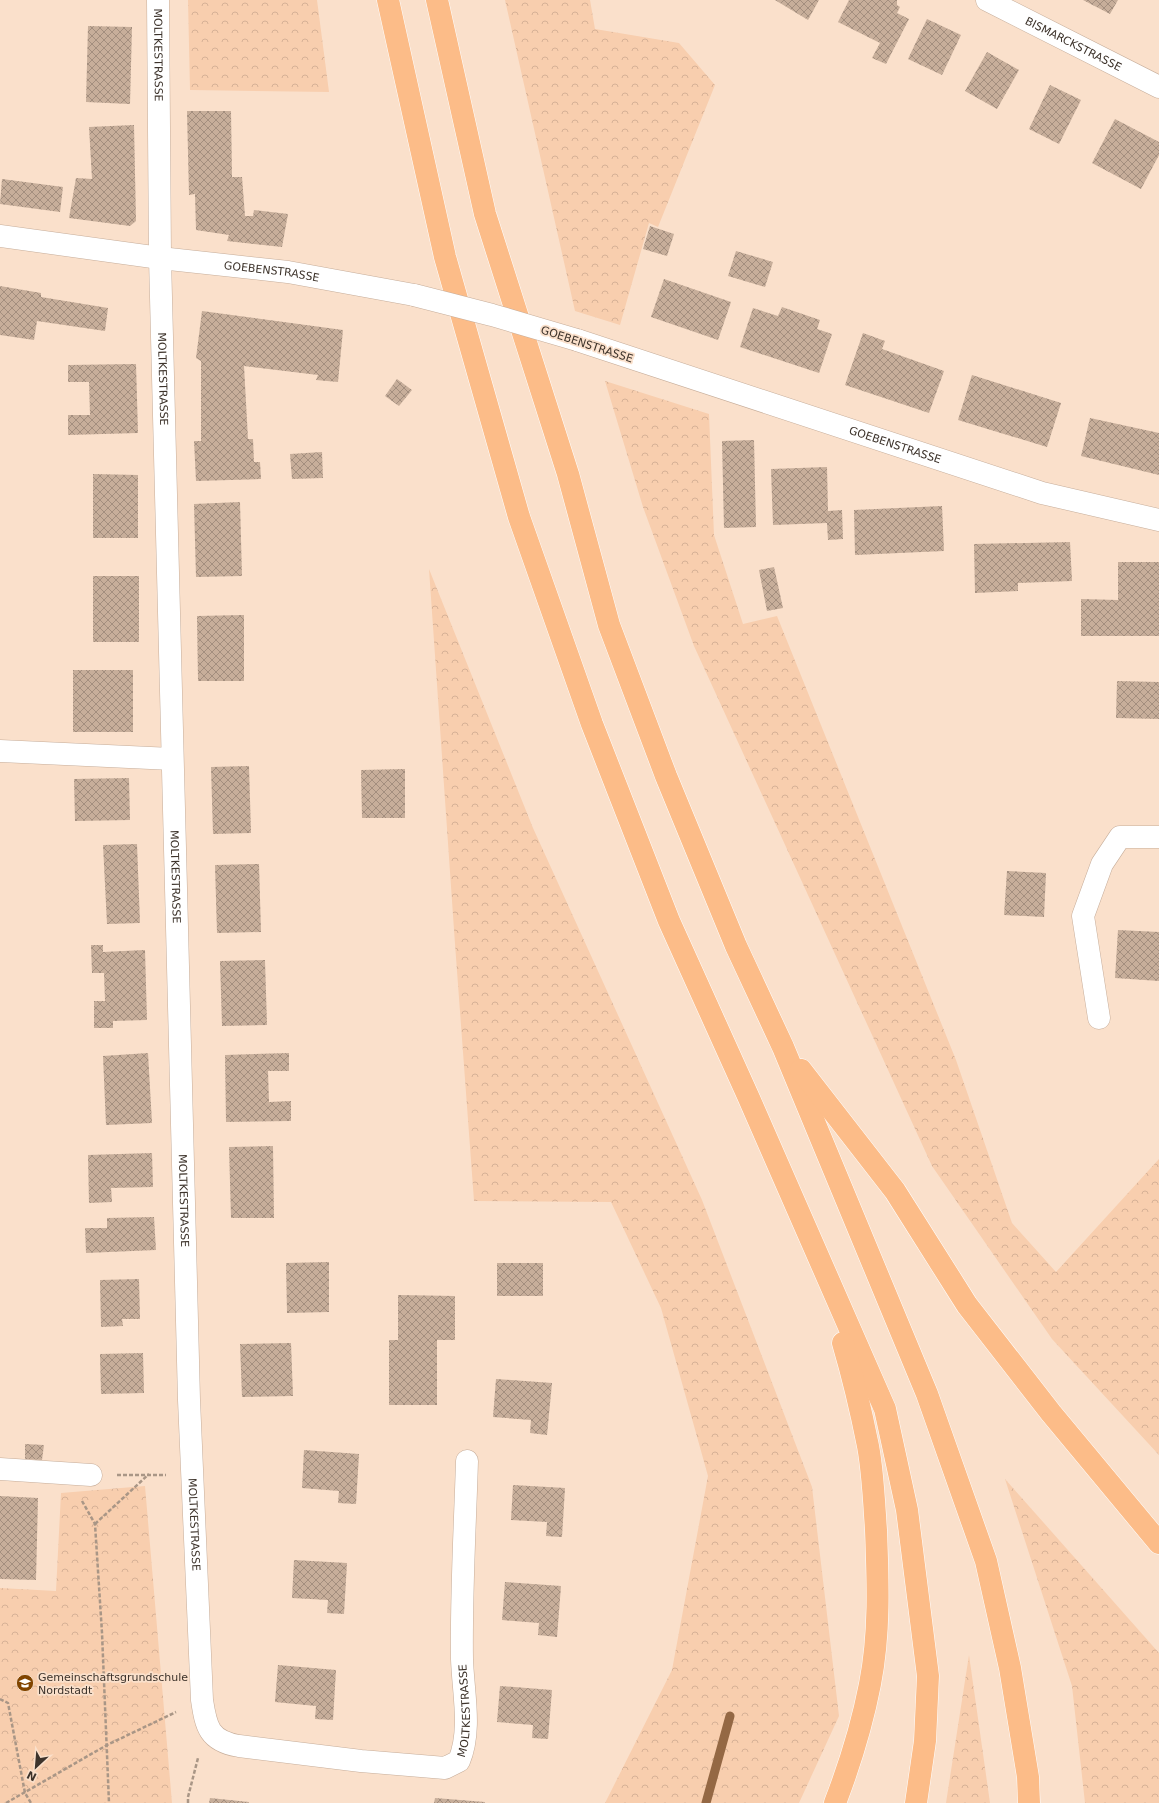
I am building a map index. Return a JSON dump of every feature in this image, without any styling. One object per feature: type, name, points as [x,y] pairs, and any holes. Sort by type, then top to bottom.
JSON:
[{"type":"highway","points":[[388,0],[445,257],[519,517],[592,724],[669,921],[748,1096],[885,1409],[907,1510],[928,1676],[925,1741],[916,1803]]},
{"type":"highway","points":[[437,0],[485,214],[568,474],[609,624],[666,776],[736,946],[784,1047],[927,1394],[986,1561],[1010,1668],[1028,1777],[1029,1803]]},
{"type":"highway","points":[[784,1047],[895,1191],[967,1305],[1051,1413],[1159,1542]]},
{"type":"highway","points":[[825,1274],[858,1396],[868,1448],[874,1502],[878,1585],[876,1635],[870,1683],[858,1735],[835,1803]]},
{"type":"street","name":"MOLTKESTRASSE","points":[[158,0],[160,258],[189,1400],[202,1700],[206,1725],[214,1736],[225,1744],[361,1761],[445,1768],[459,1761],[463,1750],[465,1736],[462,1658],[467,1461]]},
{"type":"street","name":"BISMARCKSTRASSE","points":[[987,0],[1159,88]]},
{"type":"street","name":"GOEBENSTRASSE","points":[[0,236],[160,258],[288,272],[414,295],[492,315],[577,340],[1042,493],[1159,520]]},
{"type":"street","points":[[0,751],[172,758]]},
{"type":"street","points":[[1099,1018],[1083,916],[1102,864],[1120,837],[1159,837]]},
{"type":"street","points":[[0,1469],[91,1475]]},
{"type":"path","points":[[91,1475],[149,1474],[95,1524],[102,1633],[109,1803]]},
{"type":"path","points":[[0,1699],[8,1703],[25,1793],[31,1803]]},
{"type":"path","points":[[6,1803],[107,1745],[202,1700]]},
{"type":"path","points":[[188,1803],[188,1797],[206,1725]]},
{"type":"green space","points":[[188,0],[317,0],[329,92],[190,90]]},
{"type":"green space","points":[[505,0],[590,0],[595,29],[679,43],[715,85],[658,227],[649,223],[620,325],[575,311]]},
{"type":"green space","points":[[605,381],[709,414],[714,535],[743,624],[777,616],[956,1060],[1012,1223],[1056,1272],[1159,1159],[1159,1455],[1052,1339],[932,1166],[694,646],[643,507]]},
{"type":"green space","points":[[429,569],[533,828],[702,1200],[812,1487],[839,1716],[799,1803],[605,1803],[672,1670],[708,1476],[661,1308],[611,1202],[474,1201]]},
{"type":"green space","points":[[1005,1479],[1159,1653],[1159,1803],[1085,1803],[1072,1686]]},
{"type":"green space","points":[[145,1486],[172,1803],[0,1803],[0,1588],[56,1591],[61,1493]]},
{"type":"green space","points":[[969,1655],[990,1803],[946,1803]]},
{"type":"building","points":[[775,0],[819,0],[808,20]]},
{"type":"building","points":[[849,0],[897,0],[897,5],[900,7],[897,13],[909,19],[886,64],[872,58],[880,43],[838,22]]},
{"type":"building","points":[[1083,0],[1118,0],[1110,14]]},
{"type":"building","points":[[927,19],[961,35],[942,75],[908,59]]},
{"type":"building","points":[[88,26],[132,27],[130,104],[86,102]]},
{"type":"building","points":[[987,52],[1019,70],[997,109],[965,91]]},
{"type":"building","points":[[1050,85],[1081,100],[1059,144],[1029,129]]},
{"type":"building","points":[[187,111],[231,111],[232,177],[242,177],[245,216],[253,216],[254,210],[288,214],[282,247],[227,241],[229,235],[196,230],[195,194],[189,195]]},
{"type":"building","points":[[1115,119],[1159,142],[1159,155],[1141,189],[1092,163]]},
{"type":"building","points":[[134,125],[136,221],[130,226],[69,218],[76,178],[92,179],[89,127]]},
{"type":"building","points":[[2,179],[63,187],[60,212],[0,204]]},
{"type":"building","points":[[650,226],[674,234],[667,256],[643,249]]},
{"type":"building","points":[[736,251],[773,262],[765,287],[728,276]]},
{"type":"building","points":[[664,279],[731,302],[718,340],[651,317]]},
{"type":"building","points":[[0,286],[41,293],[41,297],[108,308],[105,331],[37,321],[34,340],[0,335]]},
{"type":"building","points":[[782,307],[820,320],[817,329],[832,334],[819,373],[740,347],[753,308],[778,316]]},
{"type":"building","points":[[202,311],[343,330],[338,382],[316,380],[318,375],[244,366],[248,439],[253,439],[254,462],[260,462],[261,479],[196,481],[194,441],[201,441],[201,361],[196,358]]},
{"type":"building","points":[[863,333],[885,341],[882,349],[944,371],[929,413],[845,385]]},
{"type":"building","points":[[136,364],[138,433],[68,435],[68,415],[90,415],[89,382],[68,382],[68,365]]},
{"type":"building","points":[[972,375],[1061,403],[1047,447],[958,420]]},
{"type":"building","points":[[397,379],[412,390],[399,406],[385,396]]},
{"type":"building","points":[[1090,418],[1159,433],[1159,475],[1081,456]]},
{"type":"building","points":[[754,440],[756,527],[724,528],[722,441]]},
{"type":"building","points":[[322,452],[323,478],[292,479],[290,454]]},
{"type":"building","points":[[827,467],[828,511],[842,510],[843,539],[828,540],[827,523],[773,525],[771,469]]},
{"type":"building","points":[[93,474],[138,475],[138,538],[93,538]]},
{"type":"building","points":[[240,502],[242,576],[196,577],[194,504]]},
{"type":"building","points":[[942,506],[944,551],[855,555],[854,510]]},
{"type":"building","points":[[1070,542],[1072,581],[1018,583],[1018,591],[975,593],[974,544]]},
{"type":"building","points":[[1118,562],[1159,562],[1159,636],[1081,636],[1081,599],[1118,600]]},
{"type":"building","points":[[774,567],[783,608],[767,611],[759,570]]},
{"type":"building","points":[[93,576],[139,576],[139,642],[93,642]]},
{"type":"building","points":[[244,615],[244,681],[198,681],[197,616]]},
{"type":"building","points":[[73,670],[133,670],[133,732],[73,732]]},
{"type":"building","points":[[1117,681],[1159,682],[1159,719],[1116,718]]},
{"type":"building","points":[[249,766],[251,833],[213,834],[211,767]]},
{"type":"building","points":[[405,769],[405,818],[362,818],[361,770]]},
{"type":"building","points":[[129,778],[130,820],[75,821],[74,779]]},
{"type":"building","points":[[137,844],[140,923],[107,924],[103,845]]},
{"type":"building","points":[[259,864],[261,932],[217,933],[215,865]]},
{"type":"building","points":[[1007,871],[1046,873],[1044,917],[1004,915]]},
{"type":"building","points":[[1118,930],[1159,932],[1159,981],[1115,978]]},
{"type":"building","points":[[91,945],[103,945],[103,952],[145,950],[147,1020],[113,1021],[113,1028],[94,1028],[94,1001],[105,1001],[104,973],[92,973]]},
{"type":"building","points":[[265,960],[267,1025],[222,1026],[220,961]]},
{"type":"building","points":[[148,1053],[152,1123],[106,1125],[103,1056]]},
{"type":"building","points":[[289,1053],[289,1071],[268,1071],[269,1102],[291,1101],[291,1121],[226,1122],[225,1055]]},
{"type":"building","points":[[273,1146],[274,1218],[231,1218],[229,1147]]},
{"type":"building","points":[[152,1153],[153,1187],[111,1188],[112,1202],[89,1203],[88,1155]]},
{"type":"building","points":[[154,1217],[156,1250],[86,1253],[85,1228],[107,1228],[107,1218]]},
{"type":"building","points":[[329,1262],[329,1312],[287,1313],[286,1263]]},
{"type":"building","points":[[497,1263],[543,1263],[543,1296],[497,1296]]},
{"type":"building","points":[[139,1279],[140,1319],[122,1319],[123,1326],[101,1327],[100,1280]]},
{"type":"building","points":[[398,1295],[455,1296],[455,1340],[437,1340],[437,1405],[389,1405],[389,1340],[398,1340]]},
{"type":"building","points":[[291,1343],[293,1396],[242,1397],[240,1344]]},
{"type":"building","points":[[143,1353],[144,1393],[101,1394],[100,1354]]},
{"type":"building","points":[[496,1379],[552,1383],[547,1435],[530,1433],[531,1420],[493,1417]]},
{"type":"building","points":[[25,1444],[44,1445],[42,1460],[25,1459]]},
{"type":"building","points":[[304,1450],[359,1454],[356,1504],[338,1503],[339,1491],[302,1488]]},
{"type":"building","points":[[513,1485],[565,1488],[562,1537],[546,1536],[547,1522],[511,1520]]},
{"type":"building","points":[[0,1496],[38,1498],[36,1580],[0,1579]]},
{"type":"building","points":[[294,1560],[347,1563],[344,1614],[327,1613],[328,1600],[292,1598]]},
{"type":"building","points":[[505,1582],[561,1586],[557,1637],[538,1635],[539,1623],[502,1620]]},
{"type":"building","points":[[278,1665],[336,1670],[333,1720],[315,1719],[316,1706],[275,1702]]},
{"type":"building","points":[[500,1686],[552,1690],[548,1739],[532,1738],[533,1725],[497,1722]]},
{"type":"building","points":[[210,1798],[249,1802],[249,1803],[209,1803]]},
{"type":"building","points":[[435,1798],[485,1802],[485,1803],[434,1803]]},
{"type":"waterway","points":[[706,1803],[730,1716]]},
{"type":"place","name":"Gemeinschaftsgrundschule Nordstadt","points":[[25,1683]]}]
